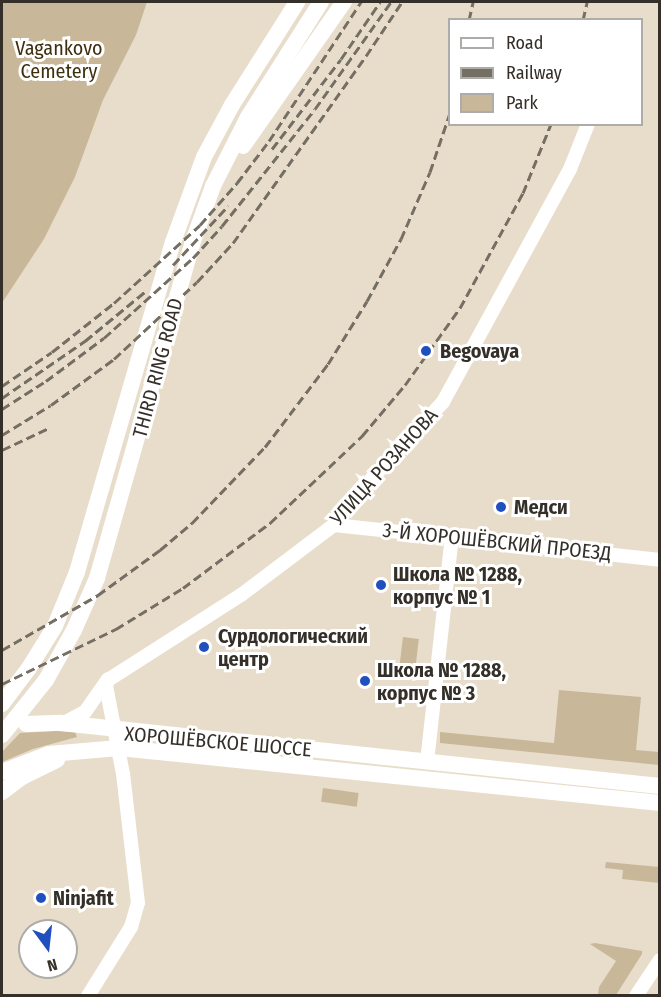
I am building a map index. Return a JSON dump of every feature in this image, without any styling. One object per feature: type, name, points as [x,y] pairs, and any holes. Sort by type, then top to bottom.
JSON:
[{"type":"main road","name":"THIRD RING ROAD","points":[[2,704],[29,668],[55,626],[77,572],[173,242],[204,157],[232,105],[297,2]]},
{"type":"main road","name":"THIRD RING ROAD","points":[[2,735],[46,680],[74,630],[97,578],[192,244],[213,186],[248,117],[321,2]]},
{"type":"main road","points":[[201,220],[228,168],[344,2]]},
{"type":"main road","points":[[26,724],[62,723],[116,729]]},
{"type":"main road","name":"ХОРОШЁВСКОЕ ШОССЕ","points":[[116,729],[660,786]]},
{"type":"main road","points":[[2,772],[49,754],[119,748]]},
{"type":"main road","points":[[2,792],[22,777],[51,762],[84,752],[119,748]]},
{"type":"main road","name":"ХОРОШЁВСКОЕ ШОССЕ","points":[[119,748],[660,803]]},
{"type":"street","name":"УЛИЦА РОЗАНОВА","points":[[62,723],[85,712],[103,683],[113,675],[241,595],[334,525],[347,505],[443,402],[570,169],[587,126]]},
{"type":"street","name":"3-Й ХОРОШЁВСКИЙ ПРОЕЗД","points":[[334,525],[660,560]]},
{"type":"street","points":[[428,762],[452,537]]},
{"type":"street","points":[[113,675],[106,686],[116,729]]},
{"type":"street","name":"ХОРОШЁВСКОЕ ШОССЕ","points":[[116,729],[119,748]]},
{"type":"street","points":[[88,996],[131,927],[138,903],[119,748]]},
{"type":"street","points":[[636,996],[660,960]]},
{"type":"green space","name":"Vagankovo Cemetery","points":[[2,2],[147,2],[136,35],[103,100],[75,177],[44,239],[2,303]]},
{"type":"green space","points":[[403,637],[419,639],[415,671],[399,669]]},
{"type":"green space","points":[[559,690],[641,697],[636,750],[659,752],[659,765],[440,743],[440,732],[554,743]]},
{"type":"green space","points":[[75,732],[77,737],[33,749],[2,762],[2,752],[20,733]]},
{"type":"green space","points":[[323,788],[359,793],[357,807],[321,802]]},
{"type":"green space","points":[[606,862],[659,867],[659,883],[622,879],[623,870],[605,868]]},
{"type":"green space","points":[[590,944],[642,951],[616,995],[598,995],[599,987],[616,961]]},
{"type":"railway","points":[[2,386],[52,352],[114,303],[200,225],[237,183],[269,141],[361,2]]},
{"type":"railway","points":[[272,149],[341,59],[380,2]]},
{"type":"railway","points":[[2,409],[46,381],[104,338],[193,258],[222,226],[315,109],[391,2]]},
{"type":"railway","points":[[2,435],[51,405],[114,359],[197,282],[233,243],[402,2]]},
{"type":"railway","points":[[469,18],[473,2]]},
{"type":"railway","points":[[583,18],[587,2]]},
{"type":"railway","points":[[2,650],[98,595],[160,550],[192,523],[265,447],[328,364],[367,301],[401,239],[430,172],[448,119]]},
{"type":"railway","points":[[2,684],[116,629],[183,588],[270,523],[362,436],[405,385],[460,308],[523,193],[550,126]]},
{"type":"railway","points":[[173,265],[228,206]]},
{"type":"railway","points":[[2,398],[85,341],[147,290]]},
{"type":"railway","points":[[2,450],[49,428]]},
{"type":"place","name":"Begovaya","points":[[426,351]]},
{"type":"place","name":"Медси","points":[[501,507]]},
{"type":"place","name":"Школа № 1288, корпус № 1","points":[[381,585]]},
{"type":"place","name":"Сурдологический центр","points":[[204,647]]},
{"type":"place","name":"Школа № 1288, корпус № 3","points":[[365,681]]},
{"type":"place","name":"Ninjafit","points":[[41,898]]}]
